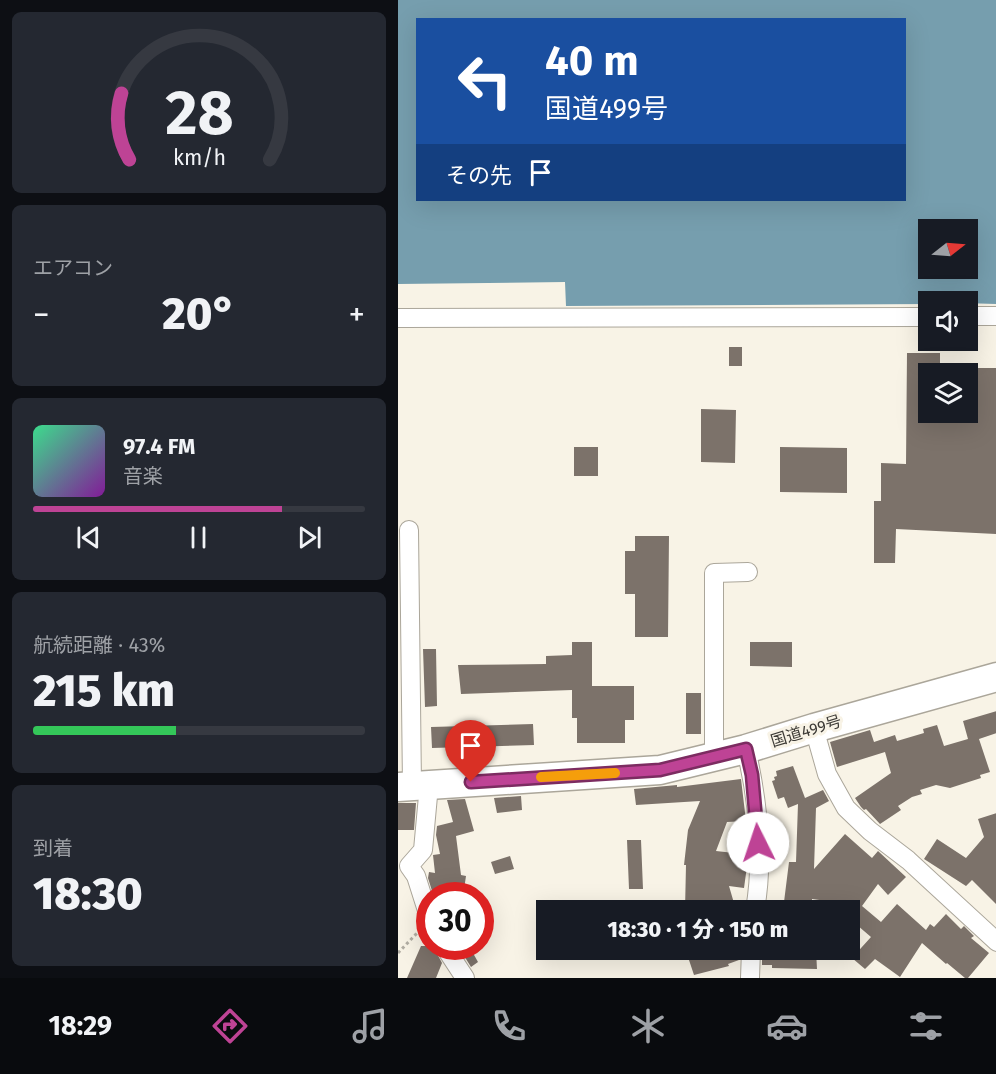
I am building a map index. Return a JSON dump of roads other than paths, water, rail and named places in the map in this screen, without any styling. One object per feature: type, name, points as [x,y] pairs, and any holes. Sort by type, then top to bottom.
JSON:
[{"type":"highway","name":"国道499号","points":[[413,786],[660,770],[746,749],[996,677]]},
{"type":"street","points":[[978,316],[996,316]]},
{"type":"street","points":[[398,318],[918,317]]},
{"type":"street","points":[[409,530],[413,786],[423,850],[409,866],[417,882]]},
{"type":"street","points":[[714,757],[714,573],[748,572]]},
{"type":"street","points":[[814,728],[827,774],[846,808],[870,831],[915,867],[996,942]]},
{"type":"street","points":[[746,749],[758,823],[759,863],[756,900]]},
{"type":"street","points":[[453,960],[464,978]]},
{"type":"street","points":[[750,978],[751,960]]},
{"type":"water","points":[[398,0],[996,0],[996,304],[978,303],[978,291],[918,291],[918,304],[566,306],[565,282],[398,284]]}]
